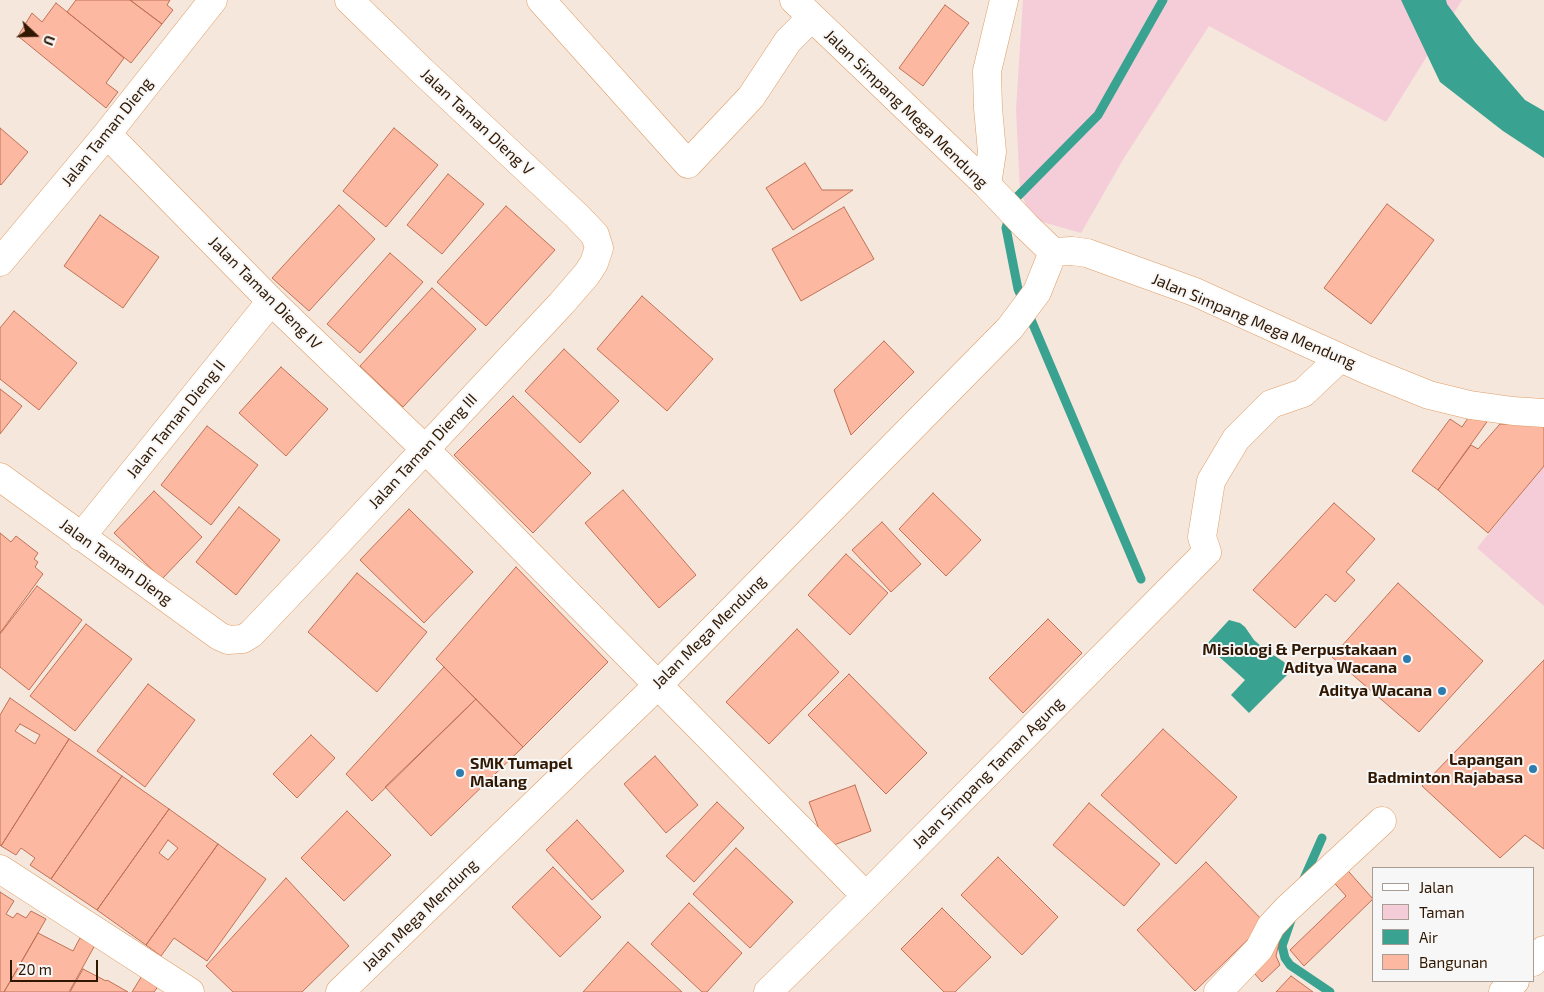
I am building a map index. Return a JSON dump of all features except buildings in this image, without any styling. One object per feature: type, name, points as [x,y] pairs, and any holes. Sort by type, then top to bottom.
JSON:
[{"type":"street","name":"Jalan Taman Dieng","points":[[0,262],[107,134],[213,0]]},
{"type":"street","name":"Jalan Taman Dieng V","points":[[349,0],[577,216],[595,235],[599,248]]},
{"type":"street","points":[[541,0],[688,164],[751,96],[788,41],[802,9]]},
{"type":"street","points":[[993,192],[987,71],[1004,0]]},
{"type":"street","name":"Jalan Simpang Mega Mendung","points":[[802,9],[1053,252],[1072,251],[1087,253],[1195,292],[1340,358],[1451,402],[1513,411],[1544,413]]},
{"type":"street","name":"Jalan Taman Dieng IV","points":[[107,134],[271,301],[425,449],[866,896]]},
{"type":"street","name":"Jalan Taman Dieng III","points":[[234,641],[243,639],[251,634],[561,304],[587,274],[594,263],[599,248]]},
{"type":"street","name":"Jalan Mega Mendung","points":[[340,992],[658,685],[1010,328],[1032,299],[1053,252]]},
{"type":"street","name":"Jalan Taman Dieng II","points":[[81,537],[271,301]]},
{"type":"street","name":"Jalan Simpang Taman Agung","points":[[768,992],[866,896],[1207,552],[1202,537],[1211,481],[1236,439],[1271,404],[1303,393],[1340,358]]},
{"type":"street","name":"Jalan Taman Dieng","points":[[0,477],[219,636],[234,641]]},
{"type":"street","points":[[1218,992],[1258,949],[1270,926],[1382,821]]},
{"type":"street","points":[[0,870],[190,992]]},
{"type":"street","points":[[1534,961],[1544,950]]},
{"type":"street","points":[[1503,992],[1514,982]]},
{"type":"green space","points":[[1023,0],[1462,0],[1386,122],[1209,26],[1124,158],[1081,233],[1032,219],[1020,191],[1016,110]]},
{"type":"green space","points":[[1544,466],[1544,606],[1477,548]]},
{"type":"water","points":[[1401,0],[1446,0],[1475,42],[1525,100],[1544,111],[1544,158],[1503,131],[1440,82]]},
{"type":"water","points":[[1229,620],[1240,623],[1245,627],[1254,640],[1270,654],[1284,662],[1288,669],[1287,675],[1249,713],[1231,695],[1245,680],[1206,645]]},
{"type":"waterway","points":[[1141,579],[1018,289],[1006,228],[1014,200],[1098,115],[1163,0]]},
{"type":"waterway","points":[[1303,881],[1322,838]]},
{"type":"waterway","points":[[1292,917],[1282,946],[1285,958],[1290,965],[1330,992]]},
{"type":"place","name":"Misiologi & Perpustakaan Aditya Wacana","points":[[1407,659]]},
{"type":"place","name":"Aditya Wacana","points":[[1442,691]]},
{"type":"place","name":"Lapangan Badminton Rajabasa","points":[[1533,769]]},
{"type":"place","name":"SMK Tumapel Malang","points":[[460,773]]}]
